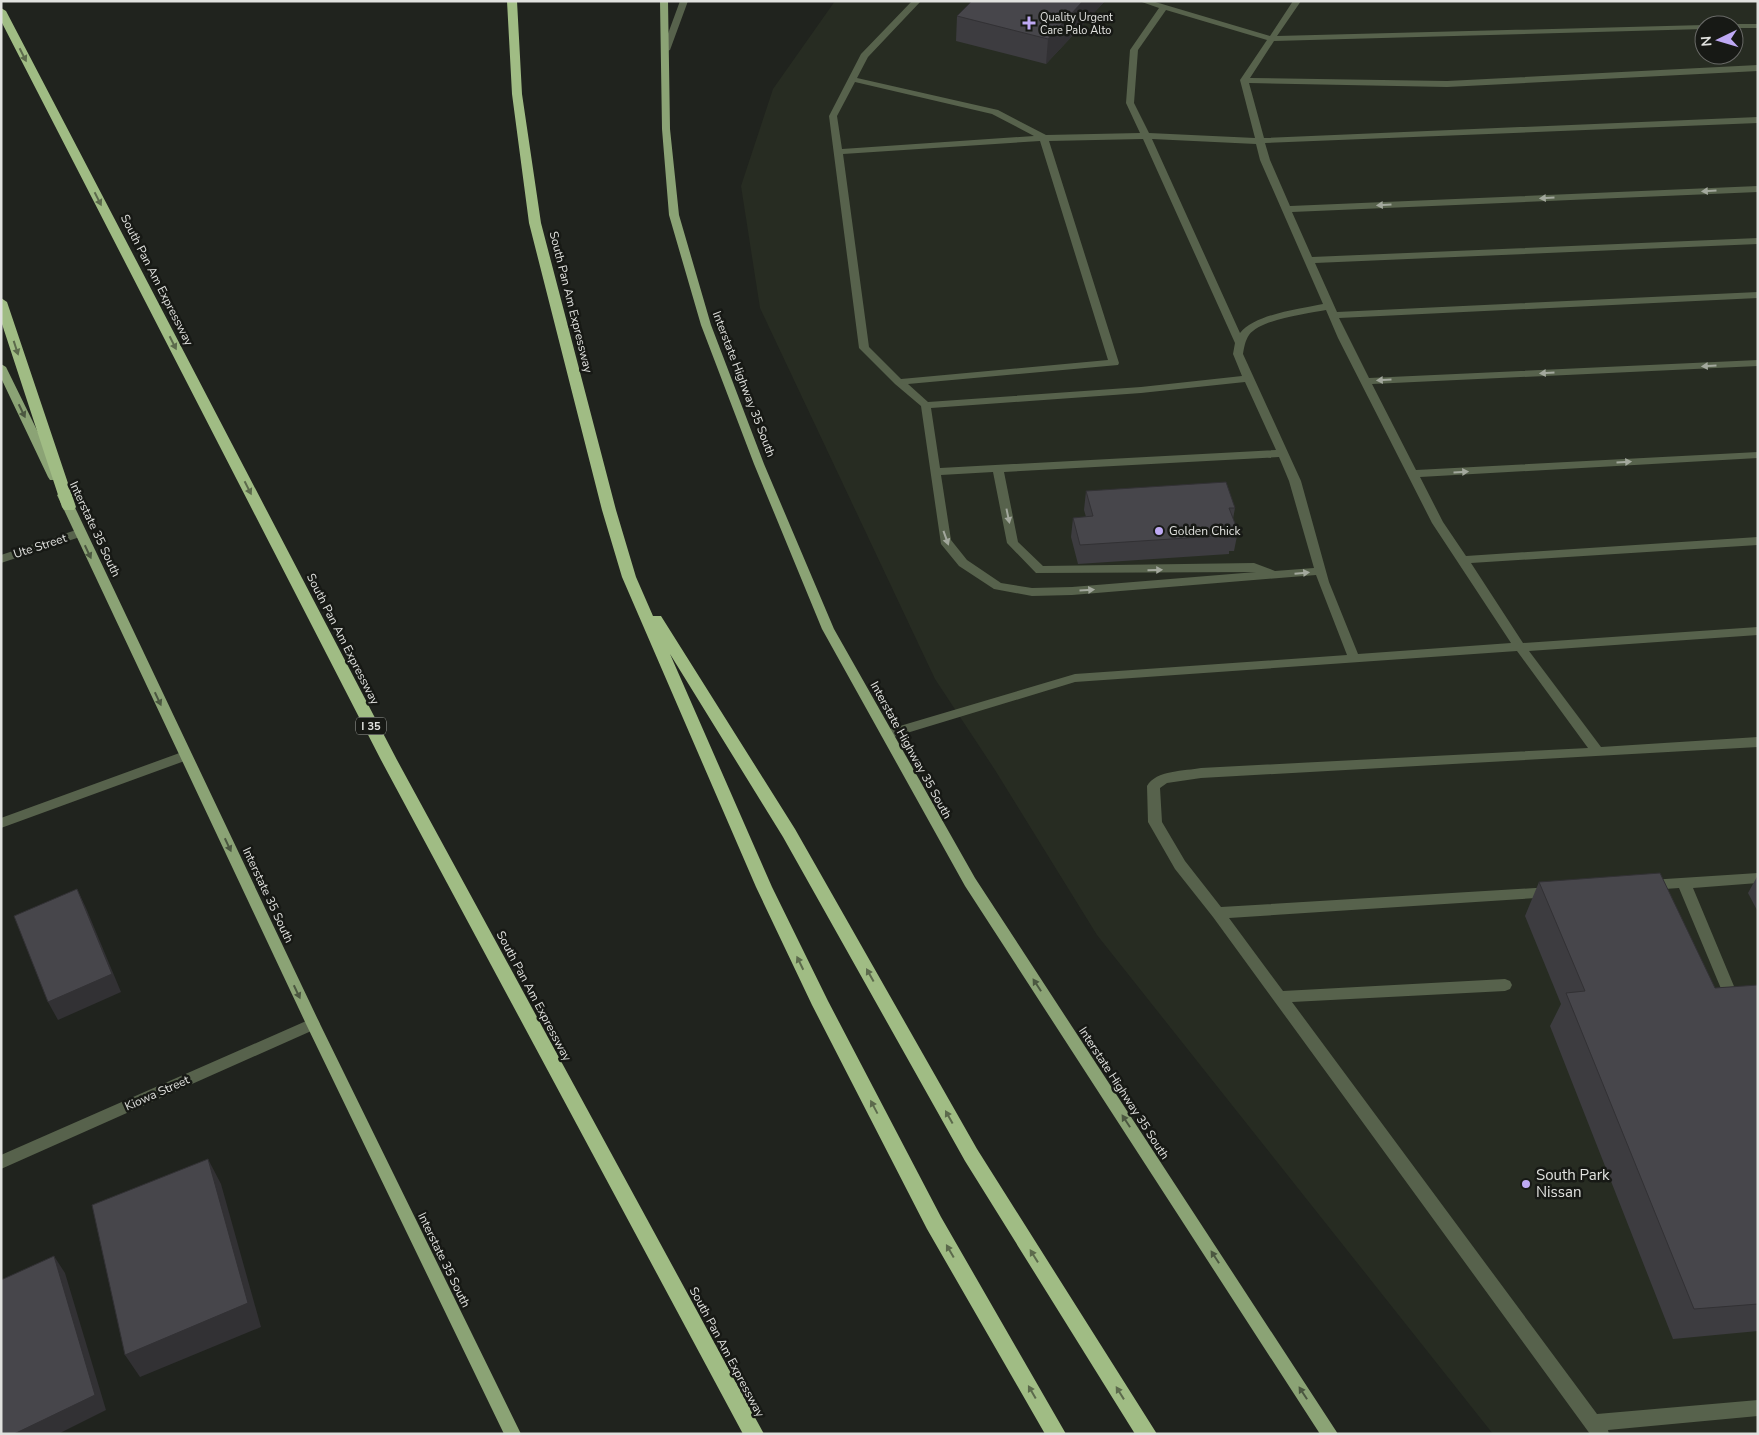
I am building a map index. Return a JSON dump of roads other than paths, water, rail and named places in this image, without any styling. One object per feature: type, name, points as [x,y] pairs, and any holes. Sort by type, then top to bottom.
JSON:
[{"type":"highway","name":"South Pan Am Expressway","points":[[512,1],[517,94],[535,222],[609,510],[630,577],[764,887],[820,1005],[934,1223],[1056,1434]]},
{"type":"highway","name":"South Pan Am Expressway","points":[[1,12],[389,760],[754,1434]]},
{"type":"highway","points":[[1,302],[69,507]]},
{"type":"highway","points":[[630,577],[789,833],[971,1155],[1147,1434]]},
{"type":"main road","name":"Interstate Highway 35 South","points":[[664,1],[666,129],[674,215],[706,325],[759,464],[828,629],[970,882],[1330,1434]]},
{"type":"main road","name":"Interstate 35 South","points":[[1,367],[69,507],[79,533],[312,1024],[513,1434]]},
{"type":"street","points":[[666,50],[684,1]]},
{"type":"street","points":[[917,1],[864,56],[833,116],[864,348],[926,405],[1141,390],[1249,378]]},
{"type":"street","points":[[1143,1],[1272,39],[1694,27]]},
{"type":"street","points":[[1297,1],[1244,80],[1265,160],[1331,310],[1438,523],[1520,647],[1598,752]]},
{"type":"street","points":[[1164,7],[1134,50],[1130,103],[1240,341]]},
{"type":"street","points":[[1744,26],[1758,26]]},
{"type":"street","points":[[1244,80],[1447,84],[1758,68]]},
{"type":"street","points":[[852,79],[995,112],[1044,138],[1114,363],[899,382]]},
{"type":"street","points":[[838,152],[1044,138],[1146,136],[1260,141],[1758,120]]},
{"type":"street","points":[[1287,209],[1758,189]]},
{"type":"street","points":[[1309,260],[1758,241]]},
{"type":"street","points":[[1354,658],[1320,571],[1295,481],[1238,354],[1240,341],[1250,328],[1272,319],[1331,310],[1758,295]]},
{"type":"street","points":[[1366,381],[1758,364]]},
{"type":"street","points":[[926,405],[945,541],[963,563],[998,586],[1032,592],[1072,591],[1320,571]]},
{"type":"street","points":[[935,472],[1282,453]]},
{"type":"street","points":[[1413,474],[1758,455]]},
{"type":"street","points":[[998,469],[1013,543],[1040,570],[1148,570],[1254,567],[1277,575]]},
{"type":"street","name":"Ute Street","points":[[1,558],[79,533]]},
{"type":"street","points":[[1463,560],[1758,541]]},
{"type":"street","points":[[887,734],[1075,678],[1758,631]]},
{"type":"street","points":[[1758,742],[1201,773],[1164,779],[1153,786],[1155,822],[1180,865],[1597,1429],[1758,1408]]},
{"type":"street","points":[[1,823],[185,756]]},
{"type":"street","points":[[1635,886],[1758,878]]},
{"type":"street","points":[[1684,883],[1735,1004]]},
{"type":"street","points":[[1218,914],[1565,891]]},
{"type":"street","points":[[1278,997],[1505,985]]},
{"type":"street","name":"Kiowa Street","points":[[1,1162],[312,1024]]},
{"type":"place","name":"Quality Urgent Care Palo Alto","points":[[1029,23]]},
{"type":"place","name":"Golden Chick","points":[[1159,531]]},
{"type":"place","name":"South Park Nissan","points":[[1526,1184]]}]
